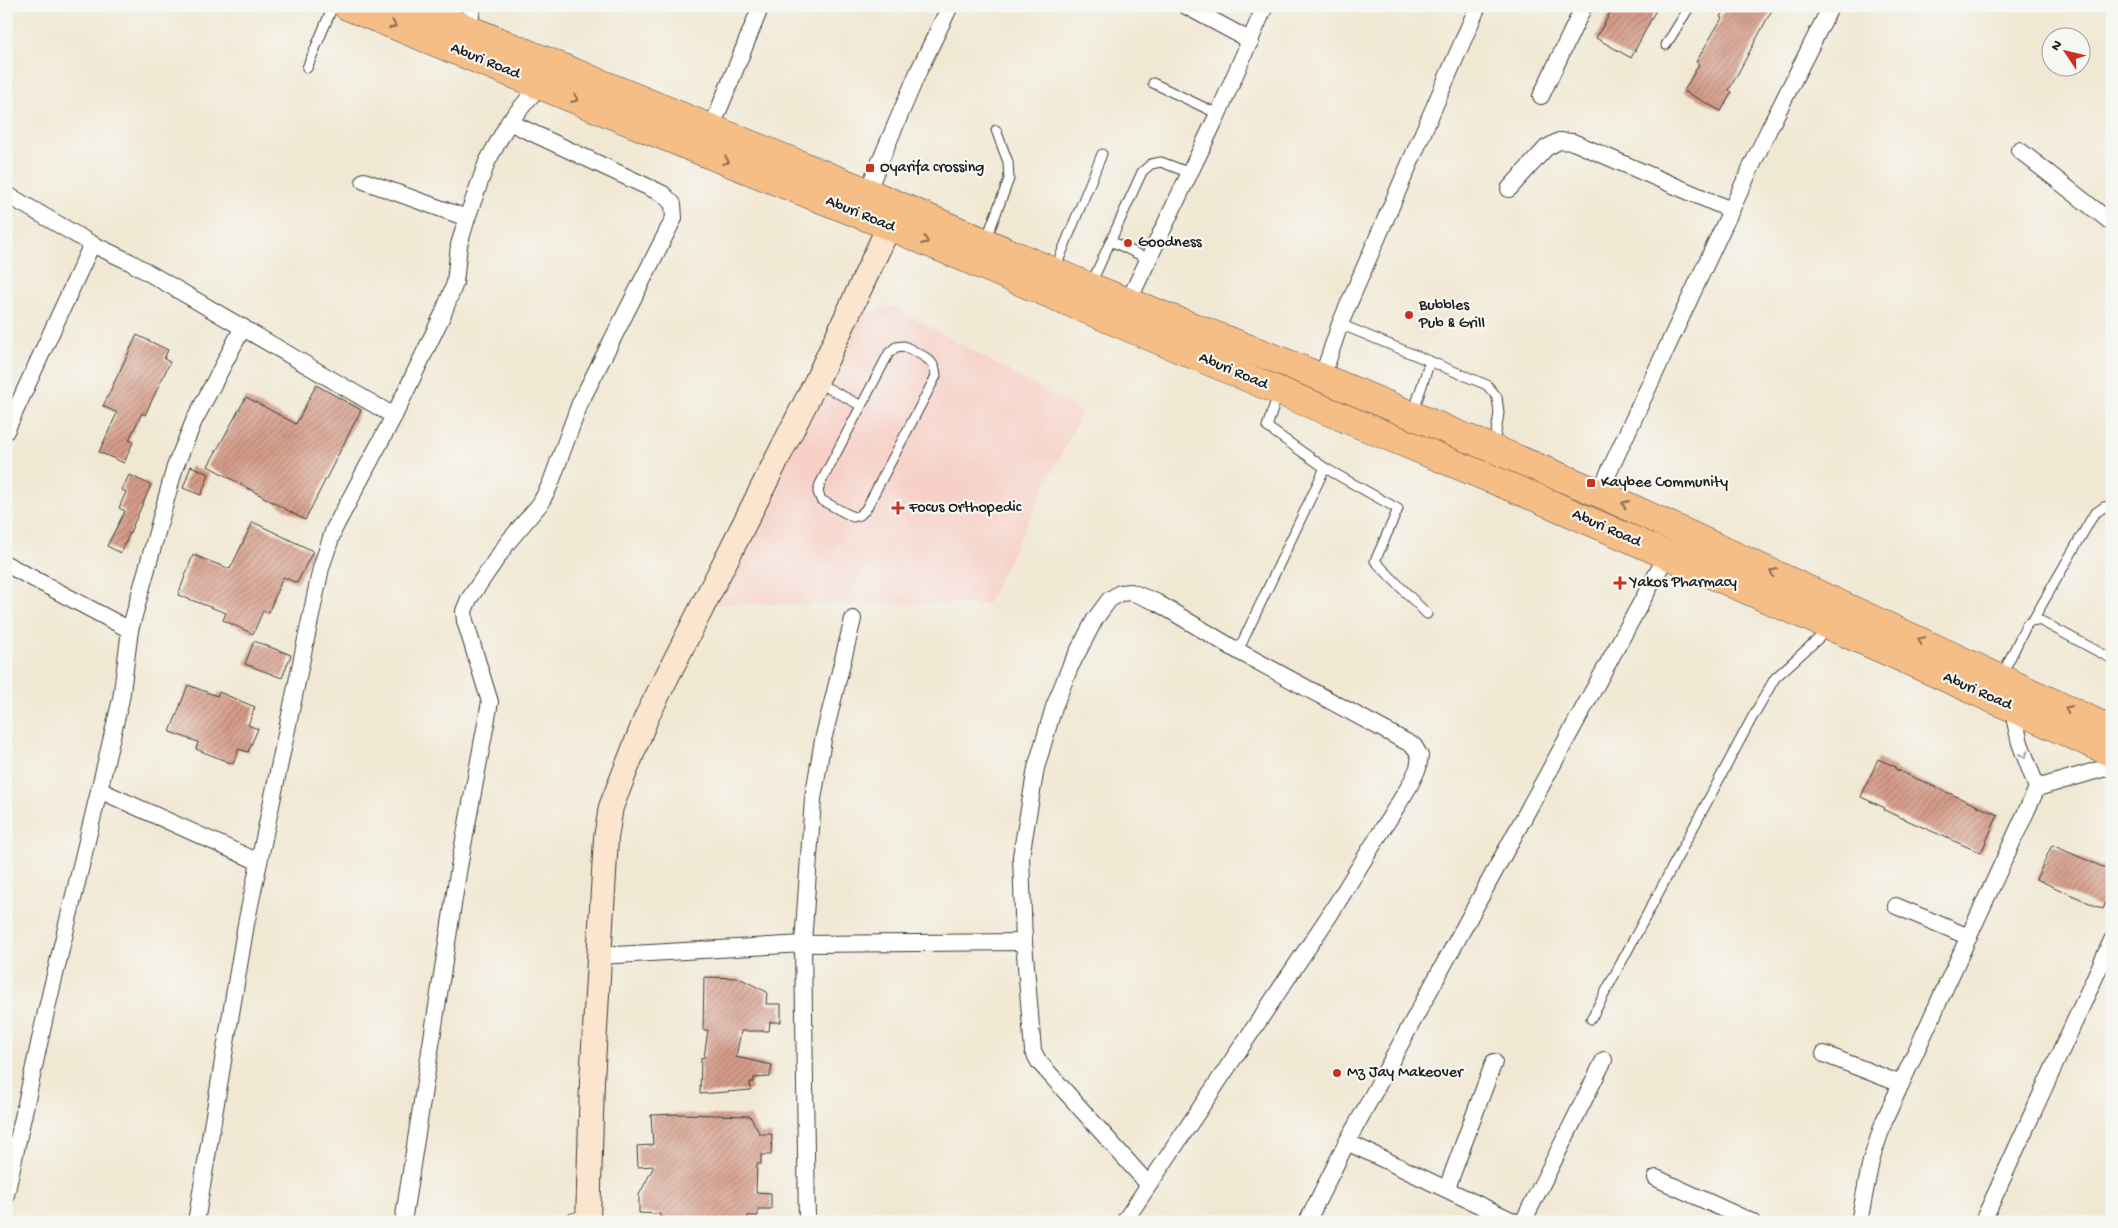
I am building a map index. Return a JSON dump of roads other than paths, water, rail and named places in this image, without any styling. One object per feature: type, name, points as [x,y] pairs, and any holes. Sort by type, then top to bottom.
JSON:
[{"type":"highway","name":"Aburi Road","points":[[347,6],[889,226],[1528,494],[2112,753]]},
{"type":"highway","name":"Aburi Road","points":[[412,6],[470,18],[711,129],[1090,287],[1289,364],[1599,492],[2112,730]]},
{"type":"highway","points":[[1279,391],[1289,364]]},
{"type":"street","points":[[711,129],[761,6]]},
{"type":"street","points":[[866,192],[918,70],[950,6]]},
{"type":"street","points":[[1186,6],[1251,41]]},
{"type":"street","points":[[1128,302],[1218,114],[1265,6]]},
{"type":"street","points":[[1322,378],[1340,324],[1478,6]]},
{"type":"street","points":[[1541,96],[1584,6]]},
{"type":"street","points":[[1599,492],[1769,129],[1831,6]]},
{"type":"street","points":[[196,1222],[246,924],[320,568],[334,529],[394,416],[443,314],[455,283],[466,218],[487,162],[509,122],[540,85]]},
{"type":"street","points":[[403,1222],[459,867],[490,702],[465,621],[464,611],[469,599],[497,558],[540,504],[550,485],[580,404],[674,218],[673,204],[663,194],[509,122]]},
{"type":"street","points":[[1509,189],[1546,148],[1559,141],[1574,142],[1731,210]]},
{"type":"street","points":[[2019,150],[2112,224]]},
{"type":"street","points":[[364,181],[466,218]]},
{"type":"street","points":[[6,194],[92,244],[130,262],[394,416]]},
{"type":"street","points":[[583,1220],[606,838],[611,807],[648,716],[816,382],[889,226]]},
{"type":"street","points":[[6,431],[92,244]]},
{"type":"street","points":[[6,1195],[46,1012],[120,699],[130,630],[175,467],[194,421],[243,327]]},
{"type":"street","points":[[1308,1222],[1347,1142],[1667,555]]},
{"type":"street","points":[[6,564],[130,630]]},
{"type":"street","points":[[1124,1222],[1329,916],[1410,785],[1418,768],[1420,756],[1414,746],[1238,651],[1156,602],[1131,592],[1120,592],[1109,600],[1095,619],[1070,667],[1054,707],[1036,768],[1021,856],[1024,942],[1033,1051],[1039,1062],[1148,1184]]},
{"type":"street","points":[[807,1222],[803,944],[813,799],[823,740],[853,619]]},
{"type":"street","points":[[1859,1222],[1871,1161],[1884,1121],[2037,788],[2020,743],[2012,708]]},
{"type":"street","points":[[2037,788],[2112,766]]},
{"type":"street","points":[[99,790],[259,862]]},
{"type":"street","points":[[1896,906],[1968,937]]},
{"type":"street","points":[[1984,1219],[2112,940]]},
{"type":"street","points":[[599,956],[803,944],[1024,942]]},
{"type":"street","points":[[1824,1054],[1901,1084]]},
{"type":"street","points":[[1523,1222],[1604,1060]]},
{"type":"street","points":[[1446,1188],[1494,1062]]},
{"type":"street","points":[[1347,1142],[1515,1222]]},
{"type":"street","points":[[1656,1178],[1752,1222]]},
{"type":"lane","points":[[307,68],[333,6]]},
{"type":"lane","points":[[1666,45],[1690,6]]},
{"type":"lane","points":[[1153,83],[1218,114]]},
{"type":"lane","points":[[985,242],[1009,179],[1008,162],[996,130]]},
{"type":"lane","points":[[1054,271],[1102,154]]},
{"type":"lane","points":[[1090,287],[1142,172],[1151,164],[1160,162],[1190,173]]},
{"type":"lane","points":[[1111,241],[1148,258]]},
{"type":"lane","points":[[1340,324],[1487,385],[1498,397],[1500,413],[1494,448]]},
{"type":"lane","points":[[904,346],[931,361],[936,368],[936,376],[866,509],[860,515],[853,516],[821,500],[818,492],[820,484],[860,405],[889,353],[896,347],[904,346]]},
{"type":"lane","points":[[1412,414],[1430,361]]},
{"type":"lane","points":[[816,382],[860,405]]},
{"type":"lane","points":[[1279,391],[1267,427],[1325,468],[1398,509],[1375,562],[1428,614]]},
{"type":"lane","points":[[1238,651],[1325,468]]},
{"type":"lane","points":[[2001,678],[2027,624],[2032,620],[2094,514],[2104,507],[2112,506]]},
{"type":"lane","points":[[2032,620],[2040,621],[2112,659]]},
{"type":"lane","points":[[1591,1019],[1742,735],[1775,678],[1831,628]]},
{"type":"place","name":"Oyarifa crossing","points":[[870,168]]},
{"type":"place","name":"Goodness","points":[[1128,243]]},
{"type":"place","name":"Bubbles Pub & Grill","points":[[1409,315]]},
{"type":"place","name":"Kaybee Community","points":[[1591,483]]},
{"type":"place","name":"Focus Orthopedic","points":[[898,508]]},
{"type":"place","name":"Yakos Pharmacy","points":[[1620,583]]},
{"type":"place","name":"Mz Jay Makeover","points":[[1337,1073]]}]
